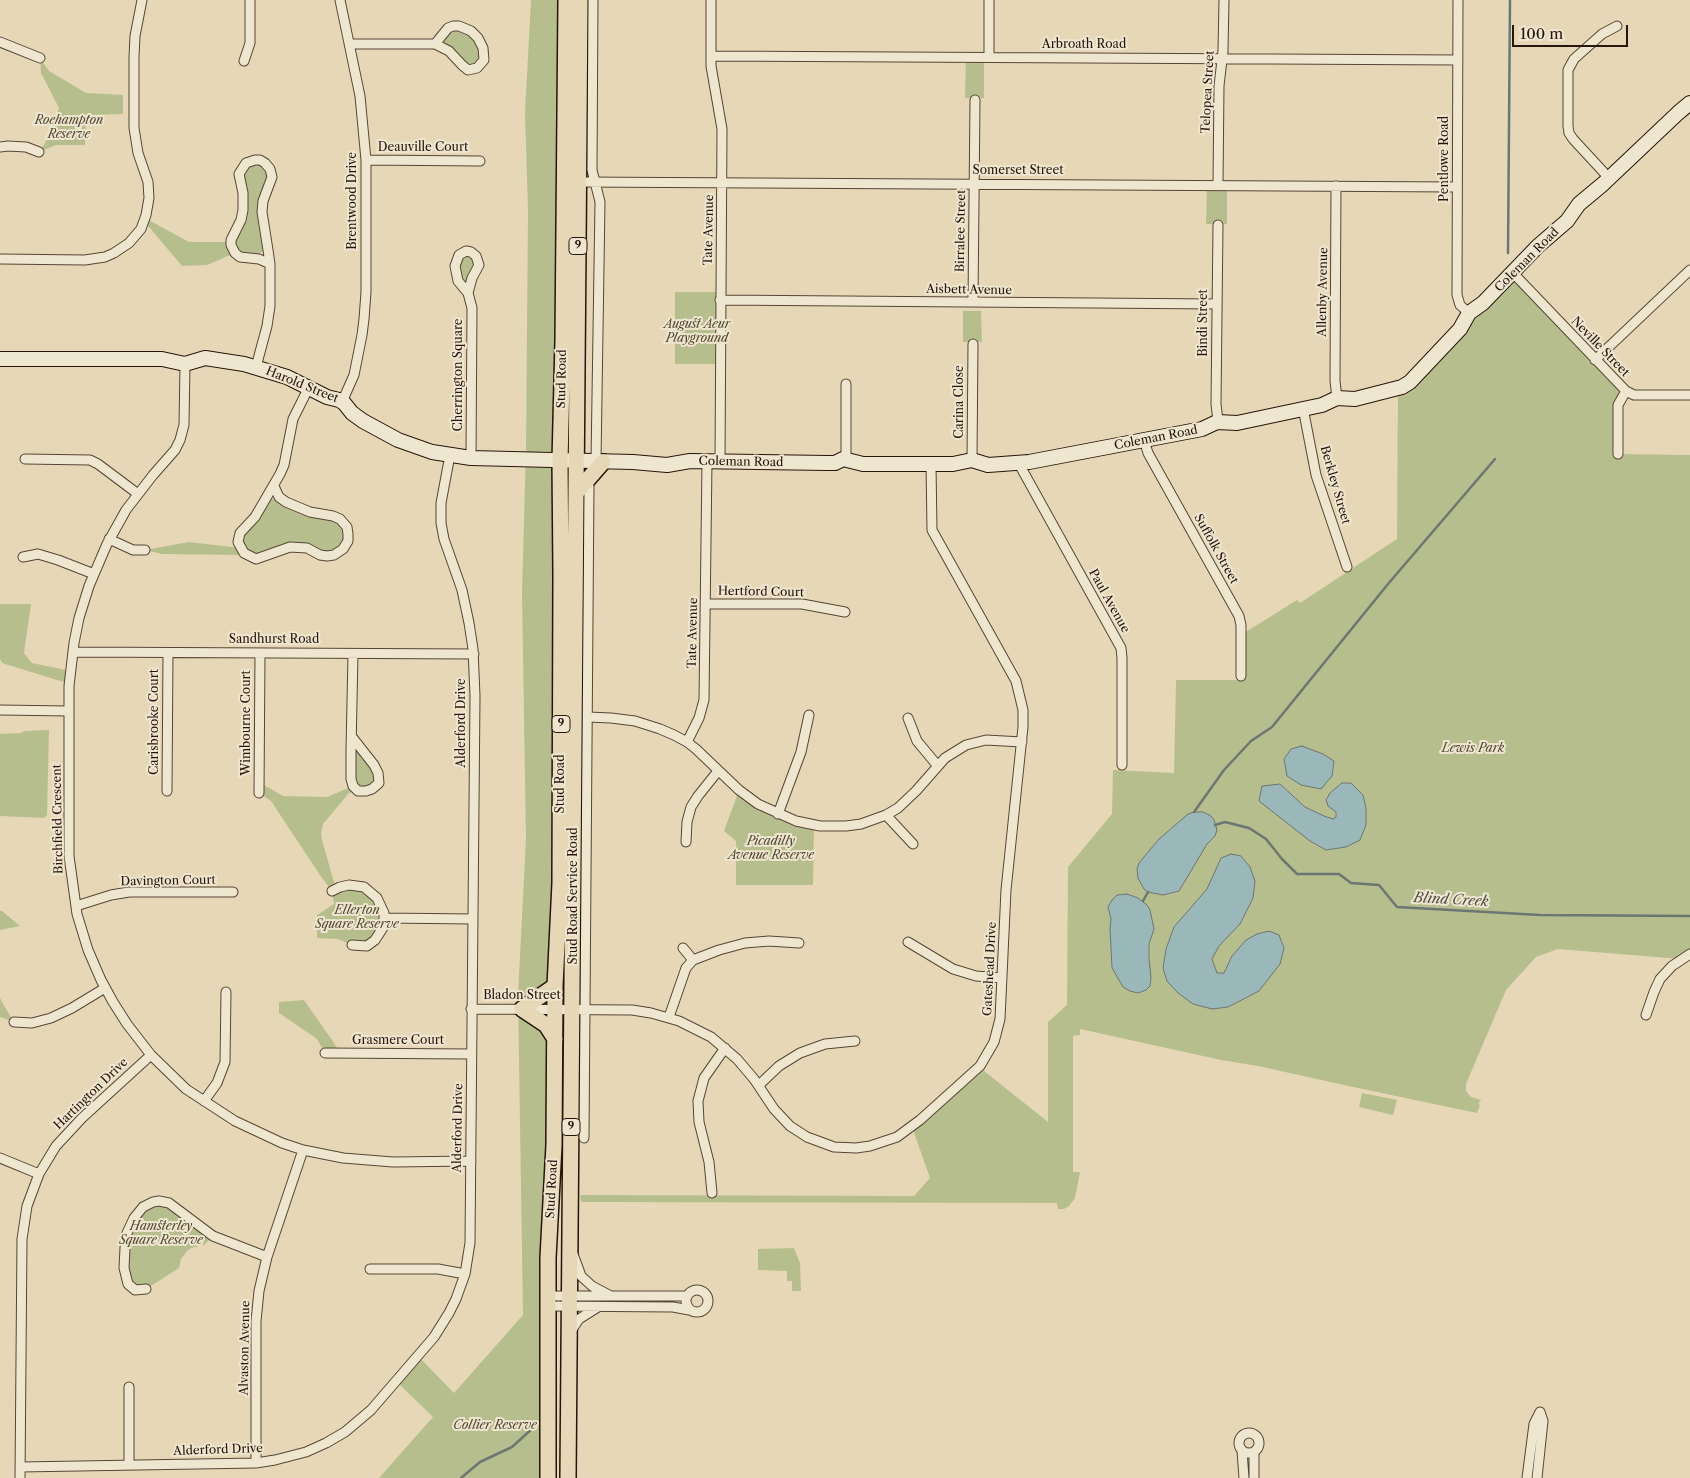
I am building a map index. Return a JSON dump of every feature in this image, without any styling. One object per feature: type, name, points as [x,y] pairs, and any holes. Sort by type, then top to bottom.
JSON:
[{"type":"main road","name":"Stud Road","points":[[548,1478],[548,1252],[554,1145],[555,986],[560,846],[562,575],[560,461],[566,0]]},
{"type":"main road","name":"Stud Road","points":[[568,1478],[570,1245],[579,1009],[582,497],[576,461],[580,0]]},
{"type":"main road","points":[[582,497],[600,461]]},
{"type":"main road","points":[[555,986],[522,1009],[546,1024],[555,1039]]},
{"type":"street","points":[[0,259],[85,260],[105,257],[129,243],[141,229],[149,198],[148,182],[138,153],[134,128],[135,36],[142,0]]},
{"type":"street","points":[[244,61],[250,43],[250,0]]},
{"type":"street","name":"Brentwood Drive","points":[[340,0],[362,108],[366,160],[366,292],[363,327],[354,375],[342,402]]},
{"type":"street","points":[[594,0],[592,170],[600,199],[600,461]]},
{"type":"street","name":"Tate Avenue","points":[[687,742],[699,718],[704,700],[706,604],[720,300],[722,129],[711,56],[711,0]]},
{"type":"street","points":[[989,0],[989,57]]},
{"type":"street","name":"Telopea Street","points":[[1218,185],[1219,86],[1224,0]]},
{"type":"street","name":"Pentlowe Road","points":[[1458,0],[1457,298],[1460,305],[1469,313]]},
{"type":"street","points":[[350,44],[435,44],[452,52],[468,70],[477,68],[484,60],[483,48],[478,38],[471,31],[459,26],[448,28],[435,44]]},
{"type":"street","points":[[1609,178],[1569,133],[1568,70],[1574,59],[1598,37],[1617,26]]},
{"type":"street","points":[[0,42],[40,58]]},
{"type":"street","name":"Arbroath Road","points":[[711,56],[1458,60]]},
{"type":"street","name":"Birralee Street","points":[[972,302],[975,100]]},
{"type":"street","name":"Coleman Road","points":[[560,461],[633,462],[667,465],[690,461],[832,463],[846,460],[863,464],[957,464],[972,460],[988,465],[1019,464],[1202,429],[1218,421],[1237,423],[1322,405],[1337,398],[1355,399],[1394,391],[1406,385],[1462,327],[1469,313],[1484,304],[1538,246],[1567,221],[1579,204],[1690,103]]},
{"type":"street","points":[[0,147],[26,147],[39,152]]},
{"type":"street","points":[[256,367],[269,317],[270,264],[262,222],[262,207],[264,196],[272,177],[270,169],[265,163],[255,160],[246,163],[239,174],[244,203],[240,220],[231,242],[232,250],[243,258],[263,260],[270,264]]},
{"type":"street","name":"Deauville Court","points":[[366,160],[480,161]]},
{"type":"street","name":"Somerset Street","points":[[579,182],[1457,187]]},
{"type":"street","name":"Allenby Avenue","points":[[1336,186],[1335,381],[1337,398]]},
{"type":"street","name":"Bindi Street","points":[[1218,225],[1216,404],[1218,421]]},
{"type":"street","points":[[253,258],[268,246]]},
{"type":"street","points":[[1596,360],[1690,270]]},
{"type":"street","name":"Neville Street","points":[[1513,273],[1626,391],[1618,405],[1618,454]]},
{"type":"street","name":"Cherrington Square","points":[[468,293],[472,308],[471,458]]},
{"type":"street","name":"Aisbett Avenue","points":[[720,300],[1217,304]]},
{"type":"street","name":"Carina Close","points":[[972,460],[973,344]]},
{"type":"street","name":"Harold Street","points":[[0,359],[162,359],[185,364],[205,358],[256,367],[287,377],[327,397],[342,402],[352,413],[390,436],[422,449],[450,456],[471,458],[560,461]]},
{"type":"street","name":"Birchfield Crescent","points":[[185,364],[184,425],[180,440],[175,450],[138,494],[109,539],[83,605],[73,652],[69,686],[69,848],[76,906],[84,939],[105,988],[127,1024],[151,1055],[176,1080],[224,1115],[282,1143],[303,1150],[343,1158],[393,1162],[470,1161]]},
{"type":"street","points":[[846,384],[846,460]]},
{"type":"street","points":[[263,501],[281,500],[310,512],[334,516],[340,519],[347,527],[348,534],[345,547],[340,552],[331,556],[324,556],[307,548],[294,547],[280,549],[260,558],[252,558],[246,555],[240,548],[239,536],[255,517],[263,501],[274,486],[284,465],[293,418],[309,387]]},
{"type":"street","points":[[1626,391],[1634,395],[1690,395]]},
{"type":"street","name":"Berkley Street","points":[[1303,408],[1316,475],[1347,567]]},
{"type":"street","name":"Suffolk Street","points":[[1144,440],[1148,453],[1239,616],[1241,625],[1241,676]]},
{"type":"street","name":"Alderford Drive","points":[[20,1467],[256,1463],[288,1458],[316,1448],[335,1438],[365,1416],[434,1337],[449,1313],[465,1274],[470,1243],[474,654],[462,590],[444,539],[441,523],[442,503],[450,456]]},
{"type":"street","points":[[25,459],[90,460],[138,494]]},
{"type":"street","name":"Gateshead Drive","points":[[579,1009],[632,1010],[669,1017],[702,1032],[725,1048],[746,1068],[774,1109],[784,1120],[798,1132],[816,1141],[834,1146],[856,1148],[880,1144],[897,1137],[920,1120],[967,1079],[987,1056],[999,1025],[1006,890],[1022,742],[1023,710],[1016,681],[932,530],[931,464]]},
{"type":"street","name":"Paul Avenue","points":[[1019,464],[1121,648],[1122,765]]},
{"type":"street","points":[[274,486],[281,500]]},
{"type":"street","name":"Stud Road Service Road","points":[[582,497],[588,717],[579,1009],[584,1138]]},
{"type":"street","points":[[109,539],[133,550],[145,550]]},
{"type":"street","points":[[23,558],[38,554],[94,574]]},
{"type":"street","name":"Hertford Court","points":[[706,604],[802,604],[844,612]]},
{"type":"street","name":"Sandhurst Road","points":[[73,652],[474,654]]},
{"type":"street","name":"Carisbrooke Court","points":[[167,792],[168,653]]},
{"type":"street","name":"Wimbourne Court","points":[[259,793],[260,653]]},
{"type":"street","points":[[352,737],[378,773],[379,783],[372,789],[356,790],[353,786],[351,772],[353,654]]},
{"type":"street","points":[[0,710],[69,711]]},
{"type":"street","points":[[778,814],[801,752],[809,715]]},
{"type":"street","points":[[588,717],[635,721],[660,729],[687,742],[747,797],[778,814],[807,824],[838,826],[861,824],[886,815],[898,808],[916,791],[937,765],[958,749],[973,743],[994,740],[1022,742]]},
{"type":"street","points":[[908,718],[917,741],[937,765]]},
{"type":"street","points":[[686,842],[687,822],[691,807],[718,771]]},
{"type":"street","points":[[886,815],[913,844]]},
{"type":"street","points":[[332,891],[349,885],[364,887],[377,898],[382,907],[385,918],[384,926],[378,937],[372,944],[362,947],[352,945]]},
{"type":"street","name":"Davington Court","points":[[76,906],[111,895],[128,892],[233,892]]},
{"type":"street","points":[[385,918],[473,918]]},
{"type":"street","points":[[669,1017],[686,968],[693,960],[745,943],[799,942]]},
{"type":"street","points":[[908,942],[953,969],[976,976],[1002,978]]},
{"type":"street","points":[[683,948],[693,960]]},
{"type":"street","points":[[1646,1015],[1661,978],[1672,966],[1690,954]]},
{"type":"street","points":[[14,1022],[32,1023],[51,1018],[105,988]]},
{"type":"street","points":[[204,1101],[217,1083],[225,1062],[226,992]]},
{"type":"street","name":"Bladon Street","points":[[471,1008],[579,1009]]},
{"type":"street","points":[[759,1085],[780,1066],[800,1053],[825,1044],[855,1041]]},
{"type":"street","points":[[712,1193],[708,1162],[699,1122],[698,1101],[704,1078],[725,1048]]},
{"type":"street","name":"Grasmere Court","points":[[325,1053],[472,1054]]},
{"type":"street","name":"Hartington Drive","points":[[20,1478],[22,1238],[27,1206],[39,1174],[56,1146],[73,1127],[151,1055]]},
{"type":"street","name":"Alvaston Avenue","points":[[256,1463],[257,1306],[260,1284],[267,1256],[303,1150]]},
{"type":"street","points":[[0,1158],[39,1174]]},
{"type":"street","points":[[146,1289],[135,1290],[128,1284],[124,1268],[125,1248],[127,1233],[134,1218],[143,1206],[153,1202],[165,1201],[174,1205],[213,1236],[267,1256]]},
{"type":"street","points":[[570,1245],[581,1276],[592,1286],[610,1295]]},
{"type":"street","points":[[370,1269],[438,1269],[465,1274]]},
{"type":"street","points":[[548,1301],[569,1301],[610,1295],[687,1296],[693,1291],[700,1290],[708,1300],[707,1307],[695,1313],[673,1307],[598,1307],[569,1301]]},
{"type":"street","points":[[687,1296],[686,1305],[689,1310]]},
{"type":"street","points":[[569,1334],[580,1319],[598,1307]]},
{"type":"street","points":[[129,1387],[129,1465]]},
{"type":"street","points":[[1527,1478],[1534,1424],[1540,1412],[1543,1421],[1537,1478]]},
{"type":"street","points":[[1242,1451],[1249,1454],[1254,1452],[1258,1448],[1259,1442],[1257,1437],[1245,1434],[1240,1438],[1239,1444],[1242,1451],[1244,1478]]},
{"type":"street","points":[[1254,1452],[1254,1478]]},
{"type":"green space","name":"Collier Reserve","points":[[531,0],[566,0],[555,986],[536,1000],[549,1028],[548,1478],[379,1478],[433,1417],[396,1381],[418,1356],[454,1393],[523,1315],[518,995],[526,839],[522,593],[526,449],[528,210],[525,113]]},
{"type":"green space","points":[[448,28],[471,31],[484,57],[474,69],[435,44]]},
{"type":"green space","points":[[966,57],[984,57],[984,98],[965,98]]},
{"type":"green space","name":"Roehampton Reserve","points":[[40,58],[49,71],[86,93],[123,95],[123,114],[86,115],[85,145],[56,145],[39,152],[47,140],[59,108],[41,73]]},
{"type":"green space","points":[[251,161],[270,169],[264,196],[268,246],[256,257],[235,253],[207,265],[182,266],[144,221],[145,218],[189,242],[231,242],[241,220],[239,177]]},
{"type":"green space","points":[[1207,185],[1227,185],[1227,224],[1206,224]]},
{"type":"green space","points":[[463,252],[479,261],[468,293],[458,281],[459,255]]},
{"type":"green space","name":"Lewis Park","points":[[1513,273],[1626,391],[1619,402],[1618,454],[1690,455],[1690,954],[1681,959],[1558,949],[1536,957],[1506,990],[1466,1084],[1466,1091],[1471,1097],[1481,1100],[1478,1104],[1480,1105],[1477,1113],[1080,1029],[1080,1035],[1073,1036],[1073,1172],[1080,1172],[1075,1198],[1064,1209],[1058,1209],[1057,1203],[581,1202],[580,1195],[914,1196],[930,1178],[912,1127],[979,1067],[1048,1122],[1048,1022],[1067,1005],[1068,867],[1112,814],[1113,770],[1174,773],[1176,680],[1241,680],[1241,635],[1297,600],[1300,603],[1397,539],[1398,389]]},
{"type":"green space","name":"August Aeur Playground","points":[[675,292],[720,292],[720,364],[675,364]]},
{"type":"green space","points":[[963,311],[981,311],[982,342],[963,342]]},
{"type":"green space","points":[[269,499],[277,499],[333,516],[348,534],[334,555],[300,547],[263,557],[162,554],[145,550],[189,542],[240,548],[238,542]]},
{"type":"green space","points":[[0,604],[31,604],[24,653],[32,663],[71,671],[70,684],[2,663],[0,659]]},
{"type":"green space","points":[[49,730],[47,815],[44,818],[0,816],[0,734]]},
{"type":"green space","name":"Ellerton Square Reserve","points":[[352,737],[374,765],[379,783],[349,793],[323,824],[322,840],[336,889],[364,887],[384,913],[375,940],[352,945],[338,939],[317,938],[317,915],[334,904],[332,891],[271,801],[259,793],[259,782],[283,796],[327,797],[353,786]]},
{"type":"green space","name":"Picadilly Avenue Reserve","points":[[739,790],[814,825],[813,885],[736,885],[736,841],[724,831]]},
{"type":"green space","points":[[0,911],[2,911],[20,926],[0,930]]},
{"type":"green space","points":[[0,998],[6,1009],[14,1022],[0,1017]]},
{"type":"green space","points":[[304,1000],[341,1054],[325,1053],[317,1039],[279,1013],[279,1002]]},
{"type":"green space","points":[[1362,1093],[1397,1100],[1393,1115],[1359,1107]]},
{"type":"green space","name":"Hamsterley Square Reserve","points":[[159,1201],[213,1236],[204,1245],[188,1250],[181,1259],[179,1268],[146,1289],[140,1290],[124,1274],[134,1218]]},
{"type":"green space","points":[[794,1248],[800,1263],[801,1291],[792,1291],[792,1281],[787,1281],[787,1271],[758,1270],[758,1249]]},
{"type":"water","points":[[1302,746],[1323,754],[1334,761],[1332,776],[1321,789],[1301,785],[1287,776],[1284,759],[1291,749]]},
{"type":"water","points":[[1342,783],[1351,783],[1363,795],[1366,808],[1366,825],[1360,840],[1346,847],[1326,850],[1310,841],[1259,801],[1262,786],[1280,784],[1305,807],[1333,819],[1336,817],[1336,812],[1328,806],[1326,800],[1330,793]]},
{"type":"water","points":[[1203,812],[1211,816],[1217,830],[1215,836],[1207,844],[1179,891],[1163,895],[1148,892],[1144,889],[1138,878],[1137,869],[1139,863],[1159,839],[1188,814]]},
{"type":"water","points":[[1231,854],[1241,856],[1250,867],[1255,881],[1253,898],[1240,924],[1219,946],[1212,959],[1217,973],[1224,973],[1232,956],[1246,940],[1257,934],[1269,931],[1279,935],[1284,948],[1280,964],[1259,991],[1228,1007],[1212,1009],[1193,1004],[1178,993],[1167,981],[1163,968],[1166,949],[1174,927],[1207,889],[1221,858]]},
{"type":"water","points":[[1127,894],[1138,898],[1147,905],[1154,929],[1149,944],[1150,986],[1138,993],[1123,987],[1112,968],[1111,919],[1108,907],[1117,895]]},
{"type":"waterway","points":[[1508,253],[1510,0]]},
{"type":"waterway","points":[[1194,812],[1224,770],[1251,741],[1272,727],[1388,584],[1495,459]]},
{"type":"waterway","name":"Blind Creek","points":[[1215,825],[1225,822],[1249,828],[1266,839],[1297,874],[1339,874],[1351,883],[1379,885],[1397,907],[1540,915],[1690,916]]},
{"type":"waterway","name":"Blind Creek","points":[[1143,901],[1148,892]]},
{"type":"waterway","name":"Blind Creek","points":[[461,1478],[480,1462],[512,1447],[534,1427]]}]
